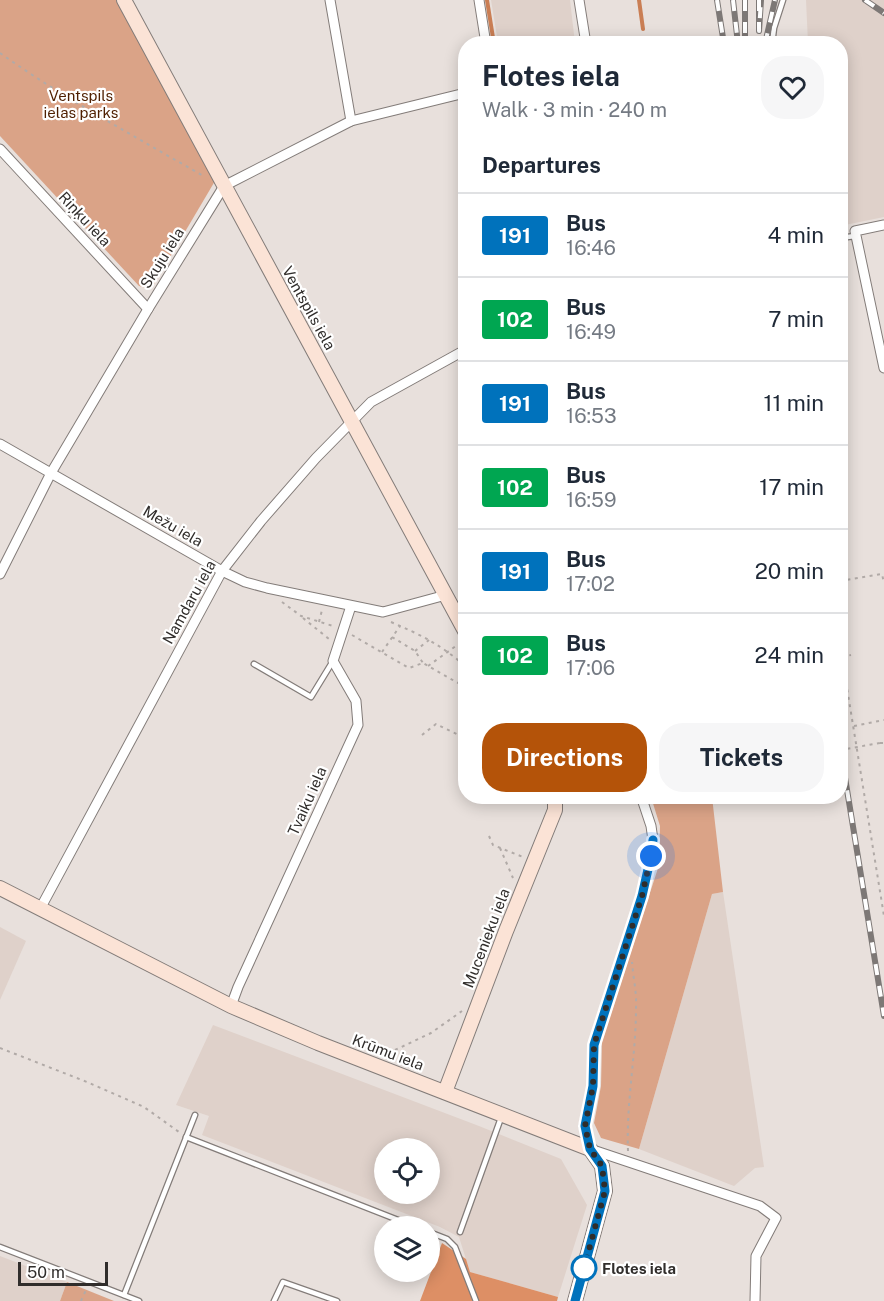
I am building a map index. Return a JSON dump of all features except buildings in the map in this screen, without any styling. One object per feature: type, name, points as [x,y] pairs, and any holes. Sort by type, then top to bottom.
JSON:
[{"type":"street","name":"Ventspils iela","points":[[124,0],[458,618]]},
{"type":"street","points":[[330,0],[351,121]]},
{"type":"street","points":[[479,0],[485,36]]},
{"type":"street","points":[[579,0],[585,36]]},
{"type":"street","points":[[224,186],[351,121],[458,95]]},
{"type":"street","name":"Riņķu iela","points":[[0,149],[148,309]]},
{"type":"street","name":"Skuju iela","points":[[0,574],[51,473],[224,186]]},
{"type":"street","points":[[884,225],[856,233],[884,368]]},
{"type":"street","name":"Namdaru iela","points":[[40,909],[222,571],[261,521],[316,458],[371,402],[458,354]]},
{"type":"street","name":"Mežu iela","points":[[0,444],[245,582],[383,612],[446,595]]},
{"type":"street","points":[[0,550],[10,555]]},
{"type":"street","points":[[333,661],[351,606]]},
{"type":"street","name":"Tvaiku iela","points":[[231,1006],[358,725],[356,701],[333,661]]},
{"type":"street","name":"Mucenieku iela","points":[[445,1092],[555,810],[555,804]]},
{"type":"street","points":[[575,1301],[605,1191],[602,1166],[590,1149],[585,1126],[593,1086],[594,1045],[642,896],[651,856],[653,840],[644,804]]},
{"type":"street","name":"Krūmu iela","points":[[0,888],[231,1006],[318,1043],[590,1149],[760,1206],[776,1218],[756,1256],[755,1301]]},
{"type":"lane","points":[[773,36],[783,0]]},
{"type":"lane","points":[[848,236],[856,233]]},
{"type":"lane","points":[[254,664],[311,697],[333,661]]},
{"type":"lane","points":[[460,1232],[502,1114]]},
{"type":"lane","points":[[124,1295],[195,1115]]},
{"type":"lane","points":[[186,1137],[388,1216]]},
{"type":"lane","points":[[440,1236],[447,1239],[455,1247],[476,1301]]},
{"type":"lane","points":[[0,1246],[139,1301]]},
{"type":"lane","points":[[274,1301],[283,1282],[337,1301]]},
{"type":"path","points":[[0,53],[66,97],[224,186]]},
{"type":"path","points":[[848,580],[883,574],[884,583]]},
{"type":"path","points":[[319,622],[322,606]]},
{"type":"path","points":[[301,616],[338,646]]},
{"type":"path","points":[[383,618],[429,639],[458,660]]},
{"type":"path","points":[[382,652],[400,626]]},
{"type":"path","points":[[393,637],[415,651],[423,663]]},
{"type":"path","points":[[415,651],[429,639]]},
{"type":"path","points":[[428,666],[458,645]]},
{"type":"path","points":[[848,692],[884,916]]},
{"type":"path","points":[[854,726],[884,720]]},
{"type":"path","points":[[422,735],[436,724],[458,735]]},
{"type":"path","points":[[848,749],[884,743]]},
{"type":"path","points":[[489,836],[493,845],[526,858]]},
{"type":"path","points":[[500,848],[516,884]]},
{"type":"path","points":[[629,1163],[627,1127],[637,1005],[632,959]]},
{"type":"path","points":[[395,1050],[431,1033],[468,1008]]},
{"type":"path","points":[[0,1048],[144,1107],[186,1137]]},
{"type":"path","points":[[81,1301],[90,1282]]},
{"type":"shaded area","points":[[491,0],[570,0],[574,36],[497,36]]},
{"type":"shaded area","points":[[806,0],[884,0],[884,217],[848,224],[848,36],[808,36]]},
{"type":"shaded area","points":[[723,892],[764,1167],[755,1168],[734,1186],[639,1149],[712,894]]},
{"type":"shaded area","points":[[0,927],[26,941],[0,1000]]},
{"type":"shaded area","points":[[213,1025],[561,1159],[587,1205],[558,1297],[470,1272],[459,1237],[440,1227],[440,1216],[412,1216],[380,1204],[440,1204],[440,1138],[374,1138],[374,1201],[202,1135],[209,1116],[176,1105]]},
{"type":"shaded area","points":[[442,1243],[466,1259],[470,1272],[558,1297],[557,1301],[420,1301],[427,1282],[440,1282]]},
{"type":"shaded area","points":[[0,1256],[67,1282],[60,1301],[0,1301]]},
{"type":"green space","name":"Ventspils ielas parks","points":[[0,0],[116,0],[215,181],[153,286],[146,288],[139,286],[0,136]]},
{"type":"green space","points":[[653,804],[713,804],[723,892],[712,894],[639,1149],[601,1138],[594,1123],[601,1086],[602,1041],[659,865],[660,826]]},
{"type":"green space","points":[[67,1282],[114,1301],[60,1301]]},
{"type":"waterway","points":[[487,0],[493,36]]},
{"type":"waterway","points":[[639,0],[643,29]]},
{"type":"railway","points":[[717,0],[723,36]]},
{"type":"railway","points":[[733,0],[737,36]]},
{"type":"railway","points":[[745,0],[745,36]]},
{"type":"railway","points":[[759,0],[759,31],[761,0]]},
{"type":"railway","points":[[767,36],[775,0]]},
{"type":"railway","points":[[865,0],[884,13]]},
{"type":"railway","points":[[848,796],[884,1016]]},
{"type":"bus line","name":"191","points":[[575,1301],[605,1191],[602,1166],[590,1149],[585,1126],[593,1086],[594,1045],[642,896],[653,840]]},
{"type":"place","name":"Flotes iela","points":[[584,1268]]},
{"type":"route","points":[[584,1268],[605,1191],[602,1166],[590,1149],[585,1126],[593,1086],[594,1045],[642,896],[651,856]]}]
